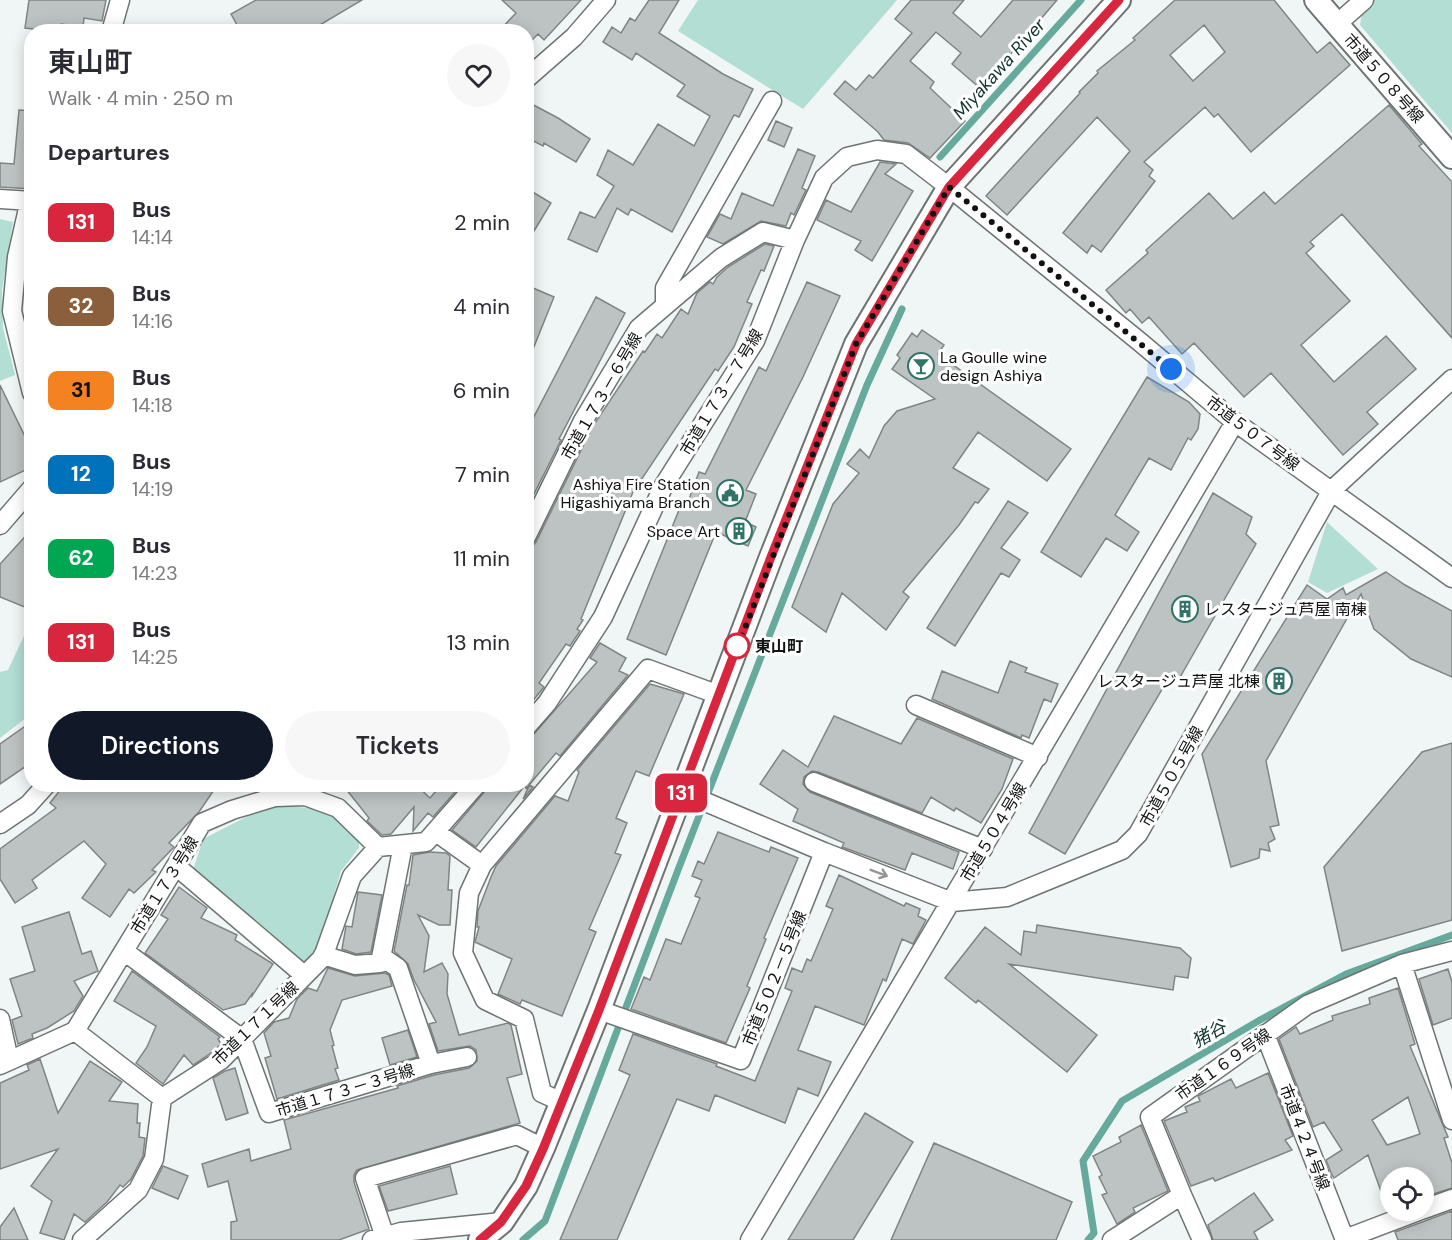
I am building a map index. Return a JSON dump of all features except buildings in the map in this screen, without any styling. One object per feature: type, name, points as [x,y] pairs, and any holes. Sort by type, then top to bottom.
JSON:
[{"type":"street","points":[[113,24],[120,0]]},
{"type":"street","points":[[534,72],[574,37],[606,0]]},
{"type":"street","points":[[480,1240],[501,1222],[526,1186],[562,1102],[615,1015],[698,799],[718,695],[856,344],[949,187],[1119,0]]},
{"type":"street","name":"市道５０８号線","points":[[1316,0],[1452,156]]},
{"type":"street","points":[[1337,24],[1364,0]]},
{"type":"street","points":[[665,305],[665,288],[772,101]]},
{"type":"street","name":"市道１７３－７号線","points":[[534,718],[547,703],[603,617],[664,486],[755,342],[795,240],[824,178],[847,157],[877,150],[906,154],[949,187]]},
{"type":"street","name":"市道５０７号線","points":[[949,187],[1131,334],[1235,422],[1452,578]]},
{"type":"street","points":[[0,199],[24,200]]},
{"type":"street","points":[[24,228],[17,257],[12,311],[24,362]]},
{"type":"street","name":"市道１７３－６号線","points":[[534,521],[583,421],[639,328],[721,258],[763,232],[795,240]]},
{"type":"street","name":"市道５０５号線","points":[[698,799],[952,902],[1007,897],[1122,850],[1138,834],[1332,490],[1452,379]]},
{"type":"street","name":"市道５０４号線","points":[[750,1240],[1235,422]]},
{"type":"street","points":[[0,525],[24,497]]},
{"type":"street","points":[[562,1102],[542,1094],[524,1019],[485,1000],[463,953],[469,893],[482,866],[648,669],[718,695]]},
{"type":"street","points":[[916,705],[1038,757]]},
{"type":"street","points":[[814,782],[983,849]]},
{"type":"street","points":[[0,824],[28,805],[40,792]]},
{"type":"street","points":[[378,847],[426,842],[470,792]]},
{"type":"street","name":"市道１７３号線","points":[[75,1031],[202,823],[232,810],[275,797],[305,796],[338,808],[378,847]]},
{"type":"street","points":[[436,832],[482,866]]},
{"type":"street","points":[[323,955],[355,965],[380,963],[403,844]]},
{"type":"street","name":"市道１７１号線","points":[[162,1098],[221,1060],[323,955],[352,876],[378,847]]},
{"type":"street","name":"市道５０２－５号線","points":[[615,1015],[741,1060],[824,852]]},
{"type":"street","points":[[176,866],[304,975]]},
{"type":"street","points":[[124,951],[242,1039]]},
{"type":"street","name":"市道１６９号線","points":[[1182,1195],[1150,1117],[1307,1005],[1402,964],[1452,951]]},
{"type":"street","name":"市道１７３－３号線","points":[[382,957],[398,968],[431,1064]]},
{"type":"street","points":[[1402,964],[1452,1120]]},
{"type":"street","points":[[0,1019],[5,1063],[75,1031],[162,1098],[154,1159],[138,1190],[82,1240]]},
{"type":"street","name":"市道４２４号線","points":[[1265,1034],[1345,1239]]},
{"type":"street","name":"市道１７３－３号線","points":[[242,1039],[269,1113],[431,1064],[467,1057]]},
{"type":"street","points":[[501,1222],[401,1232],[378,1238],[365,1178],[517,1135],[543,1149]]},
{"type":"street","points":[[1112,1240],[1182,1195],[1202,1240]]},
{"type":"street","points":[[1434,1206],[1452,1199]]},
{"type":"street","points":[[1345,1239],[1393,1221]]},
{"type":"green space","points":[[698,0],[897,0],[803,109],[678,31]]},
{"type":"green space","points":[[1374,0],[1452,0],[1452,133],[1360,25],[1362,11]]},
{"type":"green space","points":[[0,219],[13,222],[2,290],[3,328],[15,375],[0,381]]},
{"type":"green space","points":[[1327,522],[1378,569],[1327,593],[1308,582]]},
{"type":"green space","points":[[24,636],[24,719],[0,738],[0,672],[8,670]]},
{"type":"green space","points":[[275,805],[308,808],[335,815],[359,837],[359,848],[341,871],[320,943],[304,963],[193,870],[203,839]]},
{"type":"waterway","name":"Miyakawa River","points":[[940,157],[1081,0]]},
{"type":"waterway","name":"Miyakawa River","points":[[523,1240],[545,1221],[678,870],[867,385],[902,309]]},
{"type":"waterway","name":"猪谷","points":[[1088,1240],[1094,1233],[1083,1161],[1122,1101],[1260,1020],[1346,974],[1452,935]]},
{"type":"bus line","name":"131","points":[[480,1240],[501,1222],[526,1186],[543,1149],[599,1010],[771,557],[856,344],[949,187],[1119,0]]},
{"type":"place","name":"La Goulle wine design Ashiya","points":[[921,366]]},
{"type":"place","name":"Ashiya Fire Station Higashiyama Branch","points":[[730,493]]},
{"type":"place","name":"Space Art","points":[[739,531]]},
{"type":"place","name":"レスタージュ芦屋 南棟","points":[[1185,609]]},
{"type":"place","name":"東山町","points":[[737,646]]},
{"type":"place","name":"レスタージュ芦屋 北棟","points":[[1279,681]]},
{"type":"route","points":[[737,646],[734,656],[856,344],[949,187],[1171,369]]}]
